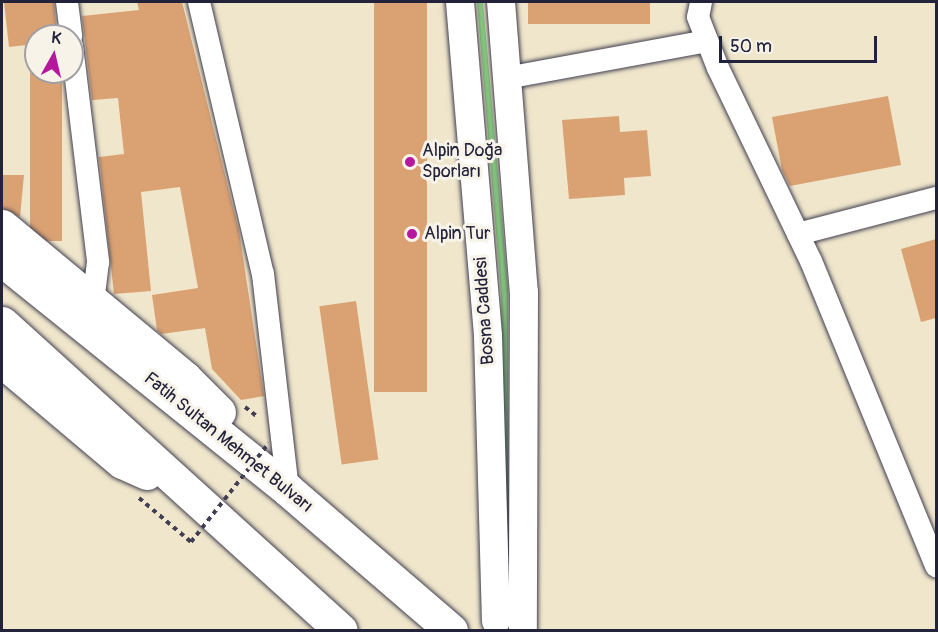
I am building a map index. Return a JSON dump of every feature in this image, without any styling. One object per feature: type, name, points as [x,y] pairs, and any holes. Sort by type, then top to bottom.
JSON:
[{"type":"highway","points":[[2,226],[186,378],[240,434],[283,486]]},
{"type":"highway","name":"Fatih Sultan Mehmet Bulvarı","points":[[2,260],[283,486],[451,630]]},
{"type":"highway","points":[[2,323],[341,630]]},
{"type":"highway","points":[[2,361],[122,462],[187,491]]},
{"type":"main road","name":"Bosna Caddesi","points":[[460,2],[488,336],[496,621]]},
{"type":"main road","points":[[501,2],[524,292],[523,630]]},
{"type":"street","points":[[67,2],[70,24]]},
{"type":"street","points":[[199,2],[263,274],[283,486]]},
{"type":"street","points":[[701,2],[698,17],[707,41],[798,234],[936,566]]},
{"type":"street","points":[[506,78],[707,41]]},
{"type":"street","points":[[77,84],[98,262],[93,301]]},
{"type":"street","points":[[798,234],[936,198]]},
{"type":"path","points":[[137,497],[191,542],[269,443]]},
{"type":"green space","points":[[477,2],[483,2],[508,288],[508,609],[501,293]]},
{"type":"building","points":[[4,2],[54,2],[56,24],[24,24],[24,45],[9,47]]},
{"type":"building","points":[[137,2],[182,2],[239,231],[264,396],[241,400],[212,369],[205,328],[161,334],[157,330],[152,295],[198,288],[180,187],[141,192],[151,291],[114,294],[99,157],[124,154],[118,98],[92,100],[82,16],[139,10]]},
{"type":"building","points":[[374,2],[427,2],[427,392],[374,392]]},
{"type":"building","points":[[528,2],[650,2],[650,24],[528,24]]},
{"type":"building","points":[[30,84],[62,84],[62,241],[30,241]]},
{"type":"building","points":[[888,96],[901,165],[790,186],[782,170],[772,117]]},
{"type":"building","points":[[619,116],[620,132],[647,130],[651,176],[624,178],[625,195],[569,199],[562,120]]},
{"type":"building","points":[[2,175],[24,175],[20,217],[2,208]]},
{"type":"building","points":[[936,239],[936,318],[921,322],[901,249]]},
{"type":"building","points":[[356,301],[378,459],[342,465],[319,306]]},
{"type":"place","name":"Alpin Doğa Sporları","points":[[410,162]]},
{"type":"place","name":"Alpin Tur","points":[[412,234]]}]
